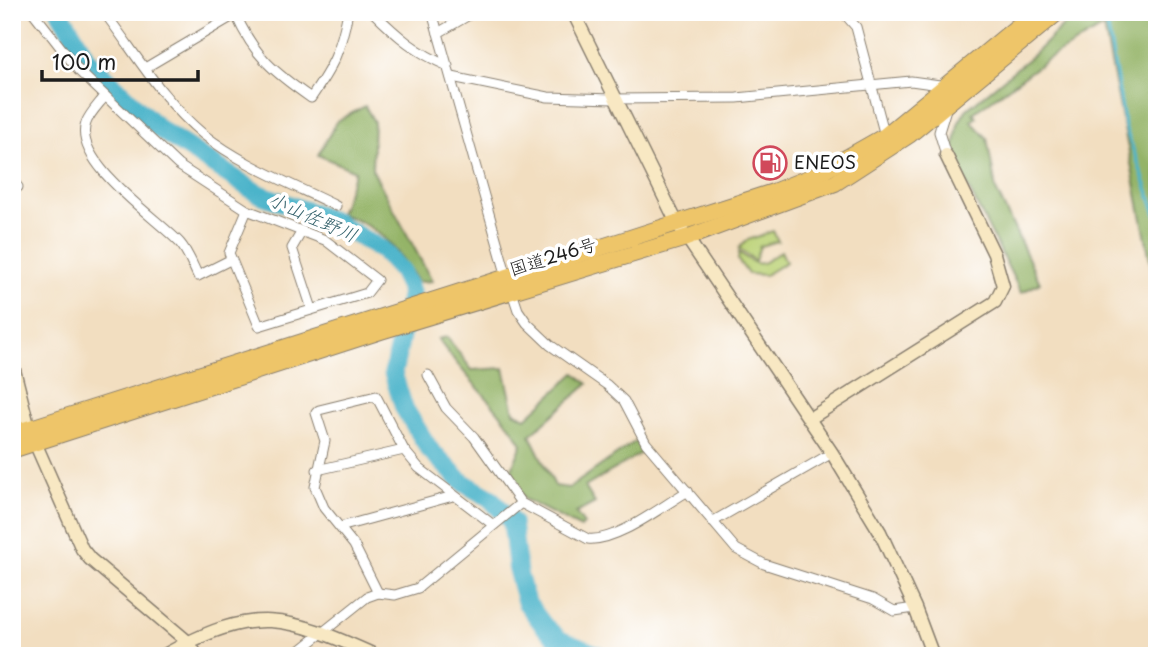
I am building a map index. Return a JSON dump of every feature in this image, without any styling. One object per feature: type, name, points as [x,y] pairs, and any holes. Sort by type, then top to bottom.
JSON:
[{"type":"highway","name":"国道246号","points":[[12,450],[32,436],[509,283],[818,174],[885,136],[1035,12]]},
{"type":"highway","name":"国道246号","points":[[509,283],[686,238],[835,183],[891,148],[1058,12]]},
{"type":"highway","name":"国道246号","points":[[12,434],[32,436]]},
{"type":"street","points":[[33,12],[79,71],[178,165],[247,210],[325,240],[345,253],[377,281],[367,293],[258,326],[229,253],[247,210]]},
{"type":"street","points":[[145,68],[232,14],[270,69],[311,98],[336,61],[344,43],[348,12]]},
{"type":"street","points":[[373,12],[402,42],[424,56],[448,66]]},
{"type":"street","points":[[432,12],[518,310],[535,330],[624,401],[646,443],[736,549],[764,564],[873,599],[894,611],[915,608]]},
{"type":"street","points":[[438,33],[474,12]]},
{"type":"street","points":[[573,12],[613,99],[677,223],[832,453],[880,532],[915,608],[933,656]]},
{"type":"street","points":[[843,12],[856,27],[885,136]]},
{"type":"street","points":[[108,13],[164,94],[204,134],[232,154],[336,206]]},
{"type":"street","points":[[452,77],[548,97],[613,99],[737,98],[911,81],[947,86]]},
{"type":"street","points":[[105,96],[85,123],[85,142],[94,159],[138,208],[180,244],[198,276],[230,260]]},
{"type":"street","points":[[809,419],[995,302],[1003,286],[994,254],[946,155],[939,132],[948,104]]},
{"type":"street","points":[[302,231],[292,248],[312,309]]},
{"type":"street","points":[[12,362],[15,384],[32,436],[82,549],[90,559],[188,642],[197,656]]},
{"type":"street","points":[[428,375],[446,408],[474,437],[519,504],[588,539],[596,540],[620,532],[688,491]]},
{"type":"street","points":[[377,593],[354,545],[324,508],[316,487],[324,441],[316,413],[376,396],[404,450],[419,468],[453,496],[495,522]]},
{"type":"street","points":[[317,470],[404,450]]},
{"type":"street","points":[[712,522],[832,453]]},
{"type":"street","points":[[340,527],[453,496]]},
{"type":"street","points":[[293,656],[367,597],[377,593],[395,595],[418,588],[519,504]]},
{"type":"street","points":[[163,656],[188,642],[234,624],[258,620],[300,624],[324,631],[377,656]]},
{"type":"green space","points":[[1077,12],[1156,12],[1157,295],[1104,27],[1048,59],[973,113],[977,117],[971,121],[987,138],[996,190],[1040,283],[1021,293],[958,167],[954,150],[958,124],[966,110],[1034,54]]},
{"type":"green space","points":[[365,106],[374,122],[372,169],[432,281],[418,282],[395,249],[377,232],[340,214],[355,171],[318,155],[337,121]]},
{"type":"green space","points":[[773,231],[778,241],[760,246],[755,261],[739,248],[745,241]]},
{"type":"green space","points":[[781,251],[786,262],[765,275],[748,274],[738,260],[739,252],[760,264]]},
{"type":"green space","points":[[447,337],[472,370],[504,368],[514,412],[526,418],[575,373],[588,384],[530,435],[555,486],[569,488],[636,441],[643,452],[585,487],[595,503],[576,513],[584,524],[581,528],[524,499],[509,476],[522,444],[438,339]]},
{"type":"waterway","name":"小山佐野川","points":[[60,12],[88,60],[159,129],[257,193],[333,221],[382,250],[401,271],[411,292],[393,373],[404,408],[430,450],[462,482],[490,498],[512,522],[518,573],[526,602],[544,626],[560,640],[601,656]]},
{"type":"waterway","points":[[1105,12],[1125,127],[1157,216]]},
{"type":"place","name":"ENEOS","points":[[770,163]]}]
